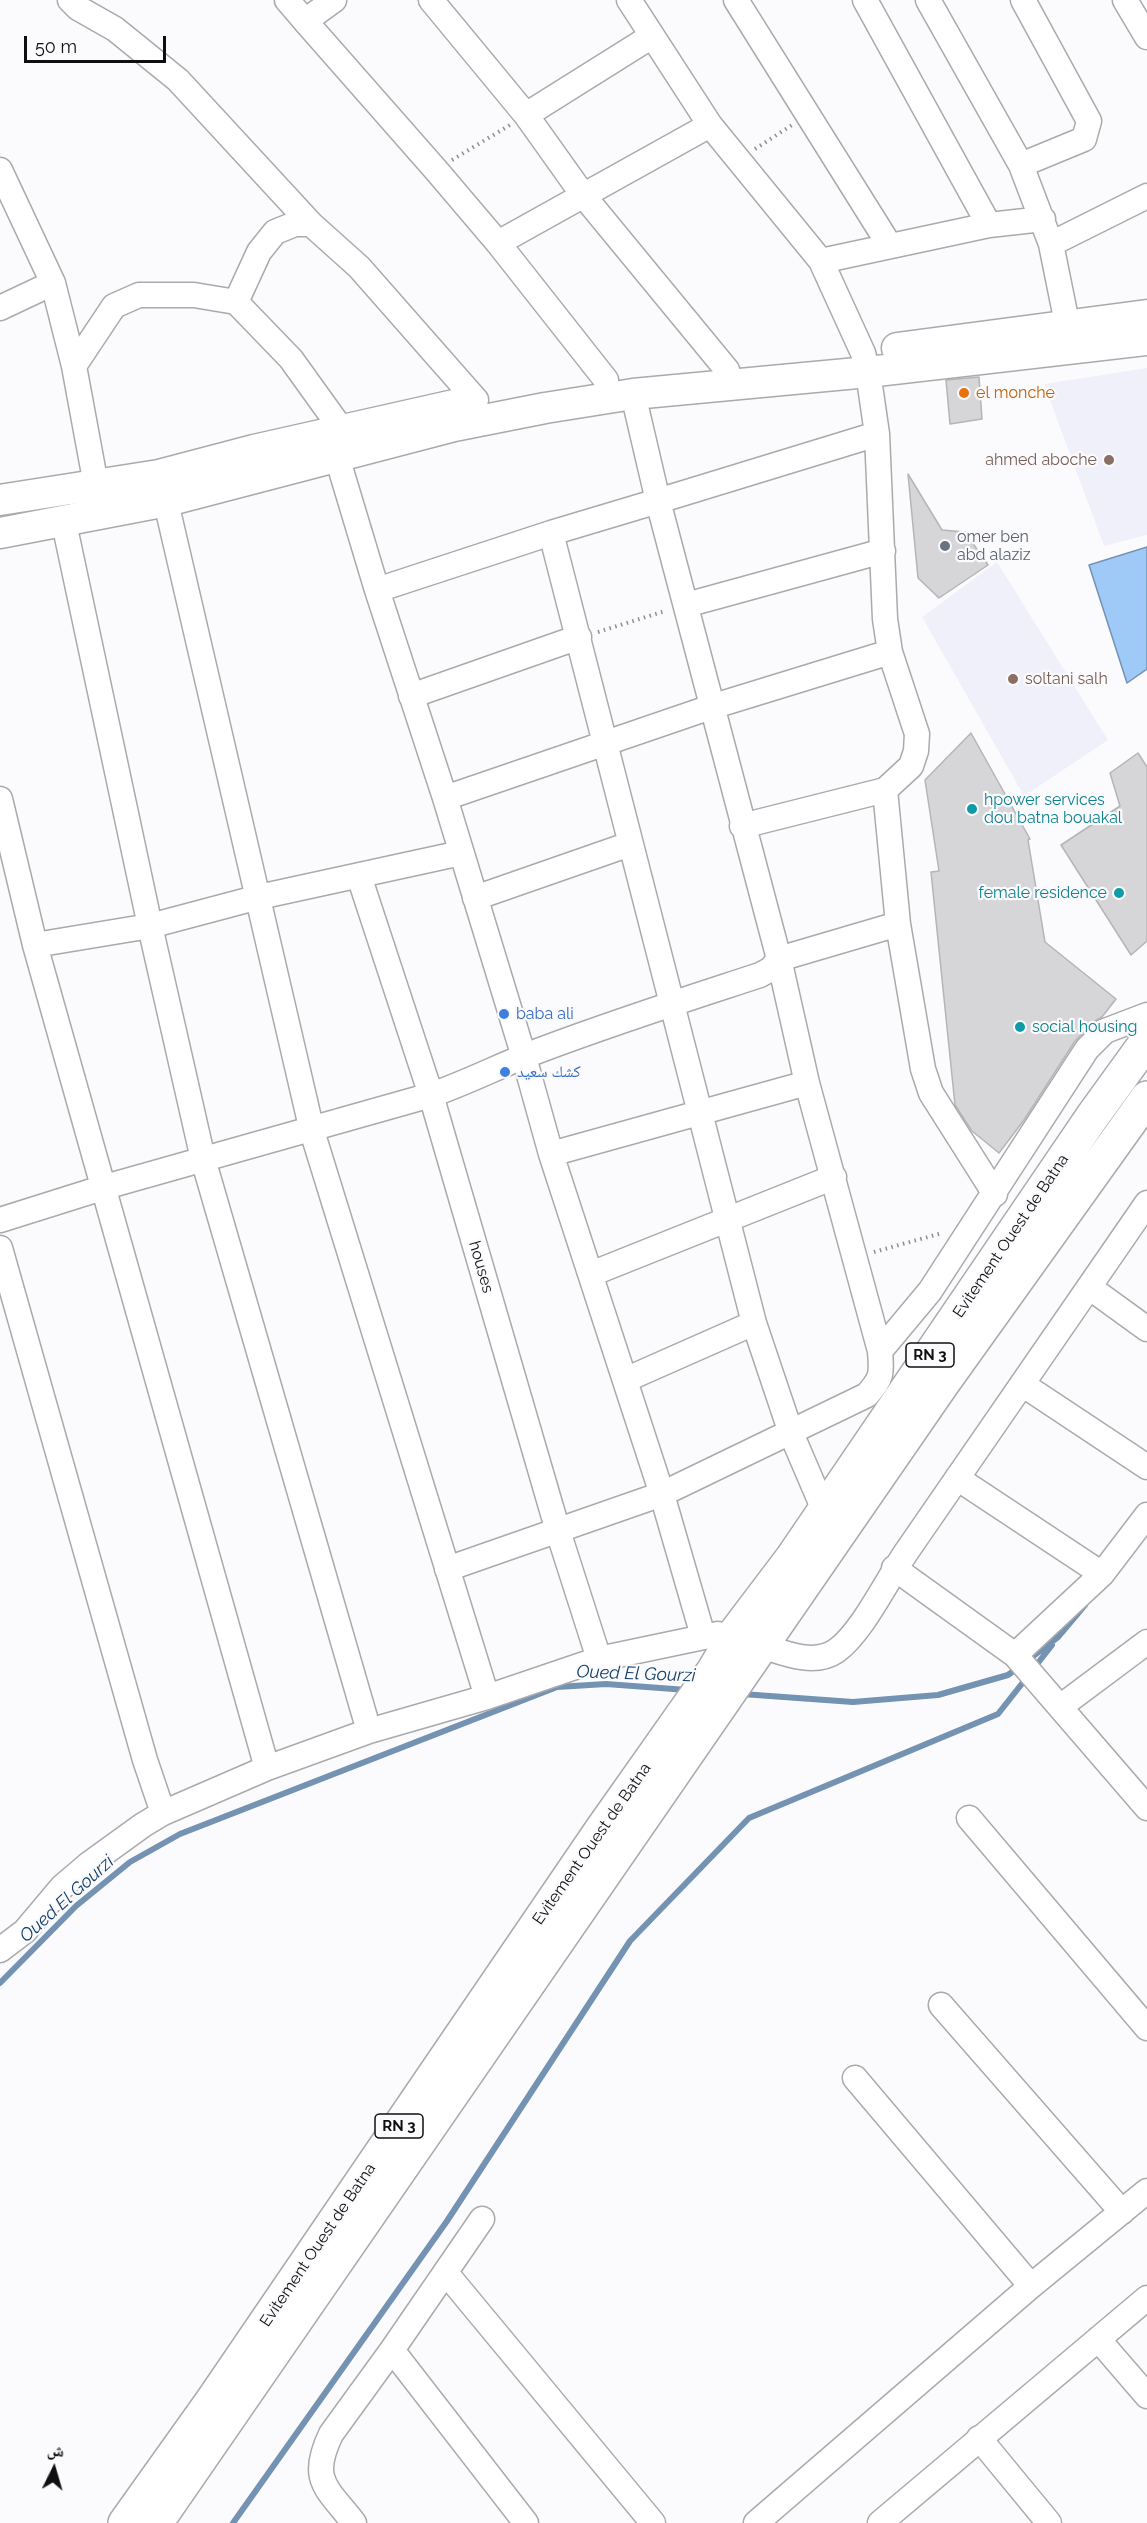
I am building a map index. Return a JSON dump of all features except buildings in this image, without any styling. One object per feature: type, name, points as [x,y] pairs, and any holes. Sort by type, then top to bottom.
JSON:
[{"type":"highway","name":"Evitement Ouest de Batna","points":[[739,1654],[792,1558],[824,1510],[893,1385],[1147,1041]]},
{"type":"highway","name":"Evitement Ouest de Batna","points":[[739,1654],[943,1383],[1147,1098]]},
{"type":"highway","name":"RN 3","points":[[684,1733],[739,1654]]},
{"type":"highway","name":"Evitement Ouest de Batna","points":[[125,2523],[684,1733]]},
{"type":"highway","name":"Evitement Ouest de Batna","points":[[156,2523],[684,1733]]},
{"type":"main road","points":[[339,443],[729,377],[1070,337],[1147,315]]},
{"type":"main road","points":[[1070,337],[1147,340]]},
{"type":"main road","points":[[0,533],[64,523],[163,488],[339,443],[476,400],[606,380],[729,377]]},
{"type":"main road","points":[[0,500],[96,485],[163,488]]},
{"type":"street","points":[[70,0],[78,8],[115,29],[178,80],[311,224],[359,267],[476,400]]},
{"type":"street","points":[[287,0],[498,243],[606,380]]},
{"type":"street","points":[[305,21],[334,0]]},
{"type":"street","points":[[431,0],[526,115],[583,195],[729,377]]},
{"type":"street","points":[[629,0],[710,125],[822,261],[866,362],[877,434],[885,619],[890,652],[917,734],[911,766],[902,777],[885,790],[742,826]]},
{"type":"street","points":[[736,0],[890,246]]},
{"type":"street","points":[[865,0],[989,225]]},
{"type":"street","points":[[928,0],[1021,165],[1051,244],[1070,337]]},
{"type":"street","points":[[1021,165],[1084,139],[1089,121],[1023,0]]},
{"type":"street","points":[[1125,0],[1147,37]]},
{"type":"street","points":[[526,115],[652,36]]},
{"type":"street","points":[[498,243],[710,125]]},
{"type":"street","points":[[2,178],[53,283],[74,366],[96,485]]},
{"type":"street","points":[[1051,244],[1147,196]]},
{"type":"street","points":[[822,261],[989,225],[1043,219]]},
{"type":"street","points":[[236,302],[259,252],[275,232],[295,224],[311,224]]},
{"type":"street","points":[[0,308],[53,283]]},
{"type":"street","points":[[74,366],[114,306],[139,294],[194,295],[236,302],[291,359],[339,443],[377,590],[445,798],[524,1057],[551,1154],[662,1494],[702,1636]]},
{"type":"street","points":[[447,1569],[662,1494],[867,1395],[893,1385],[882,1372],[880,1351],[807,1083],[778,959],[658,501],[633,394]]},
{"type":"street","points":[[377,590],[551,533],[877,434]]},
{"type":"street","points":[[163,488],[312,1131],[487,1696]]},
{"type":"street","points":[[64,523],[150,926],[203,1159],[369,1731]]},
{"type":"street","points":[[551,533],[754,1323],[791,1433],[824,1510]]},
{"type":"street","points":[[686,605],[883,551]]},
{"type":"street","points":[[411,696],[579,638]]},
{"type":"street","points":[[445,798],[711,707],[890,652]]},
{"type":"street","points":[[885,790],[898,924],[923,1069],[931,1094],[995,1194]]},
{"type":"street","points":[[0,799],[35,945],[267,1768]]},
{"type":"street","points":[[475,898],[630,844]]},
{"type":"street","points":[[35,945],[150,926],[259,897],[461,853]]},
{"type":"street","name":"houses","points":[[359,876],[431,1095],[558,1531],[599,1659]]},
{"type":"street","points":[[0,1220],[105,1187],[312,1131],[431,1095],[466,1083],[524,1057],[673,1003],[760,975],[771,969],[778,959],[898,924]]},
{"type":"street","points":[[880,1351],[930,1291],[1095,1039],[1105,1031],[1147,1016]]},
{"type":"street","points":[[551,1154],[807,1083]]},
{"type":"street","points":[[591,1274],[834,1177]]},
{"type":"street","points":[[0,1950],[26,1931],[62,1887],[89,1864],[163,1813],[267,1768],[369,1731],[487,1696],[599,1659],[702,1636],[739,1654],[808,1658],[836,1651],[854,1634],[894,1568],[1147,1203]]},
{"type":"street","points":[[0,1248],[141,1748],[163,1813]]},
{"type":"street","points":[[1089,1287],[1147,1329]]},
{"type":"street","points":[[625,1380],[754,1323]]},
{"type":"street","points":[[1022,1384],[1147,1467]]},
{"type":"street","points":[[957,1478],[1102,1574]]},
{"type":"street","points":[[1019,1659],[1102,1574],[1147,1515]]},
{"type":"street","points":[[894,1568],[1019,1659],[1147,1808]]},
{"type":"street","points":[[1053,1698],[1147,1642]]},
{"type":"street","points":[[969,1818],[1147,2028]]},
{"type":"street","points":[[941,2005],[1122,2212]]},
{"type":"street","points":[[855,2078],[1031,2286]]},
{"type":"street","points":[[756,2523],[1031,2286],[1147,2191]]},
{"type":"street","points":[[354,2523],[326,2487],[319,2472],[331,2434],[482,2219]]},
{"type":"street","points":[[446,2273],[653,2523]]},
{"type":"street","points":[[880,2523],[1147,2298]]},
{"type":"street","points":[[1098,2339],[1147,2396]]},
{"type":"street","points":[[392,2350],[526,2523]]},
{"type":"street","points":[[979,2438],[1049,2523]]},
{"type":"path","points":[[436,170],[526,115]]},
{"type":"path","points":[[738,159],[807,115]]},
{"type":"path","points":[[579,638],[686,605]]},
{"type":"path","points":[[856,1257],[974,1224]]},
{"type":"shaded area","name":"ahmed aboche","points":[[1147,368],[1147,535],[1104,546],[1044,384]]},
{"type":"shaded area","name":"soltani salh","points":[[997,562],[1108,740],[1024,796],[922,617]]},
{"type":"water","points":[[1147,547],[1147,669],[1127,683],[1089,565]]},
{"type":"waterway","name":"Oued El Gourzi","points":[[1028,1660],[1058,1637],[1085,1605]]},
{"type":"waterway","points":[[1034,1668],[1052,1645]]},
{"type":"waterway","name":"Oued El Gourzi","points":[[742,1694],[853,1702],[938,1695],[1008,1675],[1020,1666]]},
{"type":"waterway","points":[[233,2523],[447,2221],[630,1941],[749,1818],[998,1714],[1028,1676]]},
{"type":"waterway","name":"Oued El Gourzi","points":[[0,1983],[76,1906],[130,1862],[180,1834],[557,1687],[606,1684],[687,1690]]},
{"type":"place","name":"el monche","points":[[964,393]]},
{"type":"place","name":"ahmed aboche","points":[[1109,460]]},
{"type":"place","name":"omer ben abd alaziz","points":[[945,546]]},
{"type":"place","name":"soltani salh","points":[[1013,679]]},
{"type":"place","name":"hpower services dou batna bouakal","points":[[972,809]]},
{"type":"place","name":"female residence","points":[[1119,893]]},
{"type":"place","name":"baba ali","points":[[504,1014]]},
{"type":"place","name":"social housing","points":[[1020,1027]]},
{"type":"place","name":"كشك سعيد","points":[[505,1072]]}]
